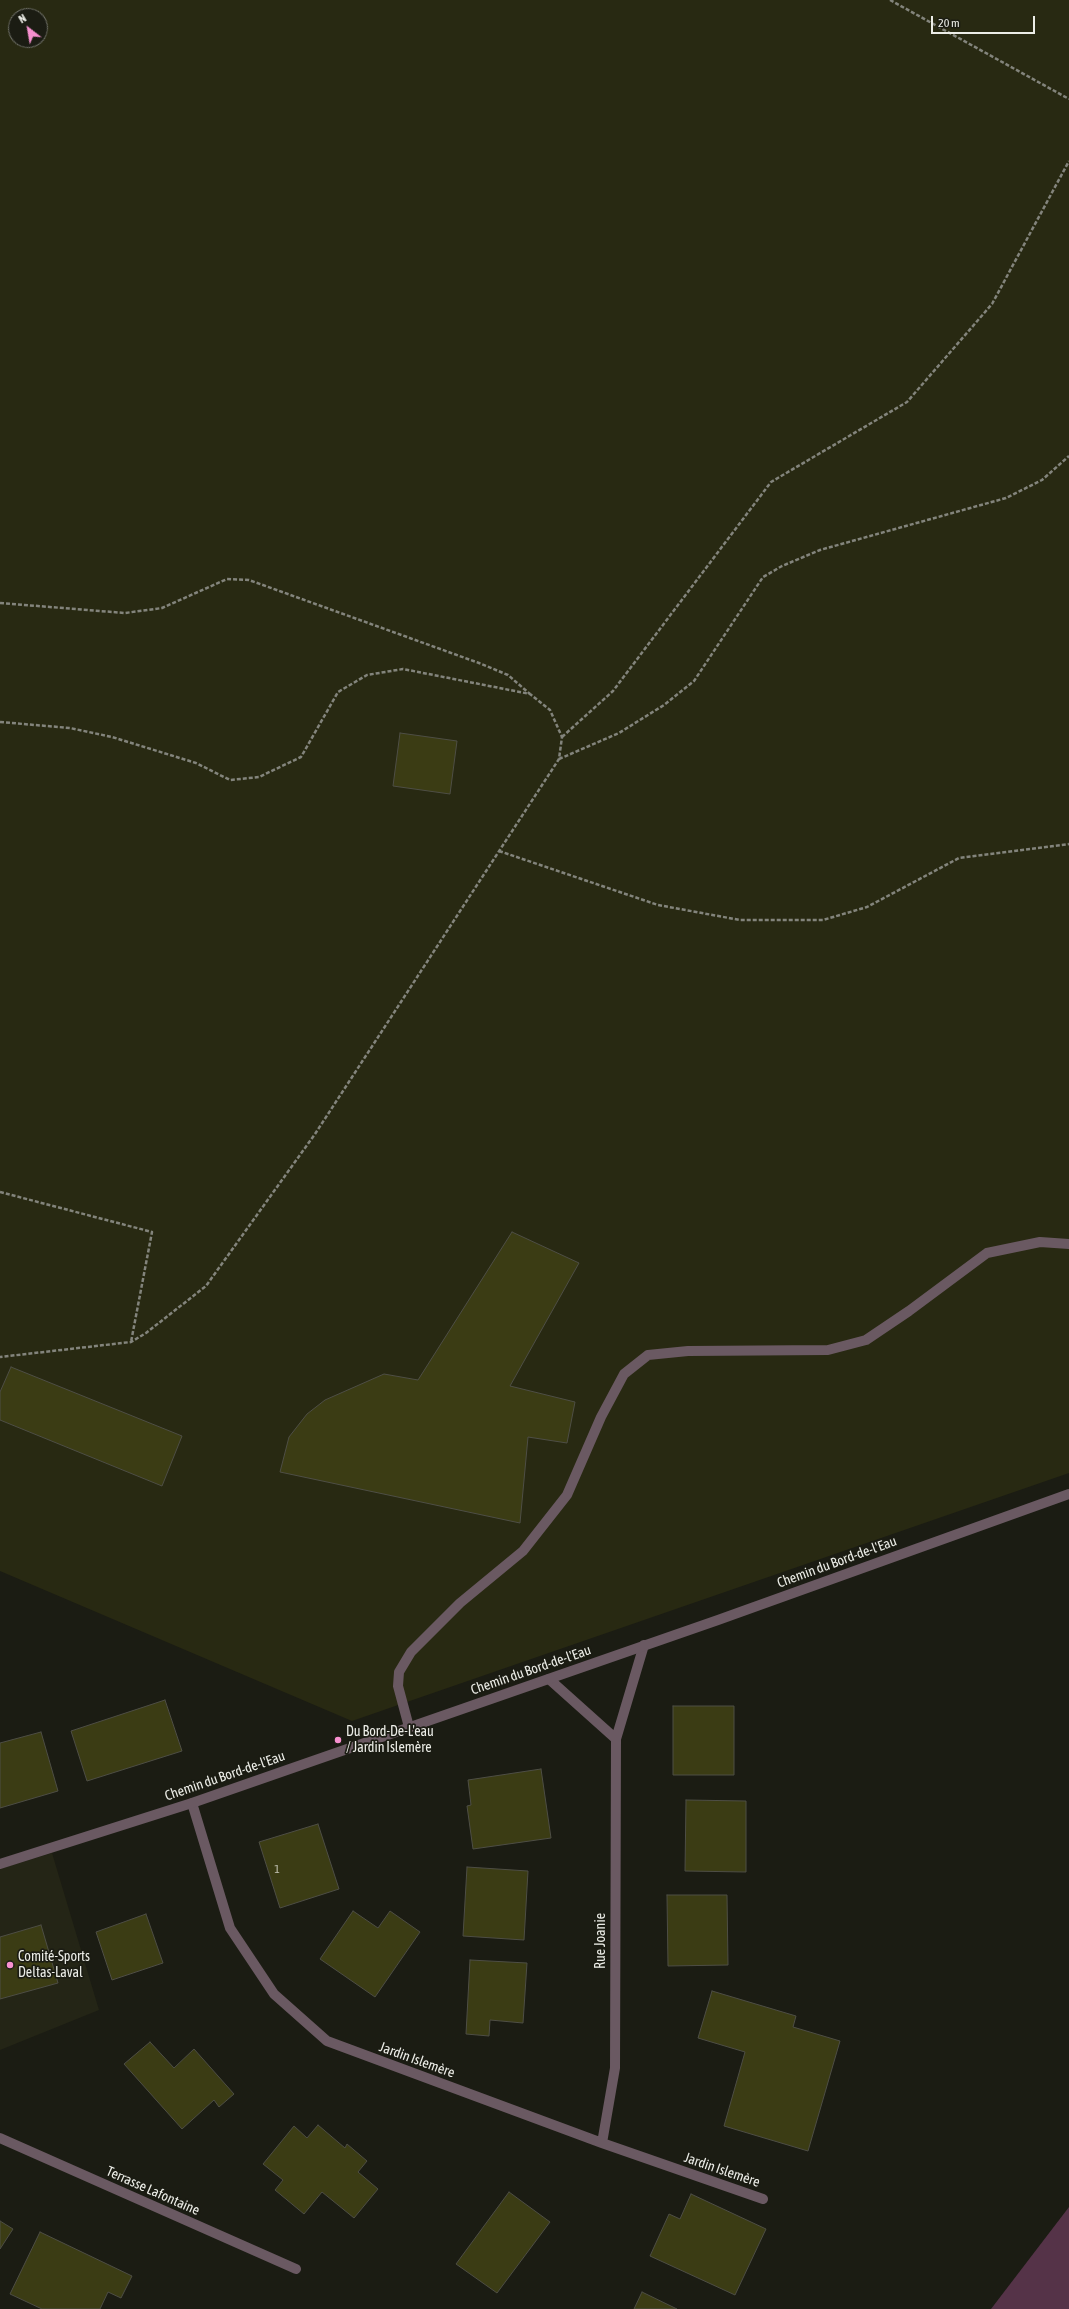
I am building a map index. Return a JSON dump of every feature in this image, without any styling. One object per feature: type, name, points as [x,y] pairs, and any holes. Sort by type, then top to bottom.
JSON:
[{"type":"street","points":[[409,1727],[398,1686],[399,1672],[411,1652],[460,1602],[523,1551],[567,1495],[601,1417],[624,1374],[648,1355],[688,1351],[828,1350],[836,1348],[866,1340],[909,1311],[988,1253],[1040,1242],[1069,1244]]},
{"type":"street","name":"Chemin du Bord-de-l'Eau","points":[[0,1864],[82,1836],[192,1803],[549,1679],[1069,1494]]},
{"type":"street","name":"Rue Joanie","points":[[602,2143],[615,2068],[616,1739],[644,1645]]},
{"type":"street","points":[[549,1679],[616,1739]]},
{"type":"street","name":"Jardin Islemère","points":[[192,1803],[230,1928],[274,1994],[327,2041],[602,2143],[762,2199]]},
{"type":"street","name":"Terrasse Lafontaine","points":[[0,2138],[296,2269]]},
{"type":"path","points":[[890,0],[1069,99]]},
{"type":"path","points":[[562,737],[613,691],[771,482],[907,402],[992,304],[1069,161]]},
{"type":"path","points":[[559,759],[618,733],[664,705],[694,681],[763,577],[782,566],[820,550],[1006,498],[1042,480],[1069,456]]},
{"type":"path","points":[[0,603],[125,613],[162,608],[227,579],[249,580],[479,663],[508,675],[550,710],[562,737],[559,759],[314,1134],[206,1286],[146,1333],[131,1342],[0,1357]]},
{"type":"path","points":[[0,722],[70,728],[112,736],[196,762],[230,780],[259,777],[301,757],[338,692],[367,675],[403,669],[530,694]]},
{"type":"path","points":[[498,851],[658,905],[740,920],[823,920],[867,907],[958,858],[1069,844]]},
{"type":"path","points":[[0,1192],[152,1232],[131,1342]]},
{"type":"shaded area","points":[[0,0],[1069,0],[1069,1473],[352,1721],[0,1571]]},
{"type":"shaded area","points":[[52,1853],[99,2010],[0,2050],[0,1869]]},
{"type":"shaded area","points":[[1069,2207],[1069,2309],[991,2309]]},
{"type":"building","points":[[400,733],[457,741],[450,794],[393,786]]},
{"type":"building","points":[[512,1232],[579,1263],[510,1386],[575,1402],[567,1443],[528,1437],[520,1523],[280,1472],[289,1437],[307,1414],[325,1400],[384,1374],[418,1380]]},
{"type":"building","points":[[11,1367],[182,1436],[162,1486],[0,1420],[0,1392]]},
{"type":"building","points":[[165,1700],[182,1751],[87,1781],[71,1731]]},
{"type":"building","points":[[673,1706],[734,1706],[734,1775],[673,1775]]},
{"type":"building","points":[[41,1732],[58,1791],[0,1808],[0,1743]]},
{"type":"building","points":[[541,1769],[551,1838],[473,1849],[467,1806],[471,1805],[468,1780]]},
{"type":"building","points":[[686,1800],[746,1801],[746,1872],[685,1871]]},
{"type":"building","points":[[318,1824],[339,1889],[280,1908],[259,1842]]},
{"type":"building","points":[[467,1867],[528,1871],[524,1940],[463,1936]]},
{"type":"building","points":[[667,1895],[727,1895],[728,1965],[668,1966]]},
{"type":"building","points":[[353,1911],[378,1928],[390,1911],[420,1932],[375,1997],[320,1959]]},
{"type":"building","points":[[146,1914],[163,1963],[112,1980],[96,1932]]},
{"type":"building","points":[[41,1925],[58,1983],[0,1999],[0,1937]]},
{"type":"building","points":[[470,1960],[527,1963],[523,2023],[490,2020],[489,2036],[466,2034]]},
{"type":"building","points":[[712,1991],[796,2016],[793,2027],[840,2041],[808,2151],[724,2126],[745,2052],[698,2038]]},
{"type":"building","points":[[150,2042],[174,2068],[194,2049],[234,2094],[219,2107],[214,2100],[182,2129],[124,2064]]},
{"type":"building","points":[[318,2125],[345,2148],[347,2144],[367,2161],[358,2172],[378,2189],[354,2218],[322,2192],[304,2214],[275,2190],[283,2180],[263,2164],[294,2126],[307,2138]]},
{"type":"building","points":[[509,2192],[550,2222],[497,2293],[456,2264]]},
{"type":"building","points":[[691,2194],[766,2229],[735,2295],[650,2256],[669,2214],[680,2219]]},
{"type":"building","points":[[0,2221],[13,2229],[0,2249]]},
{"type":"building","points":[[40,2232],[132,2276],[121,2298],[108,2292],[100,2309],[42,2309],[10,2294]]},
{"type":"building","points":[[642,2292],[677,2309],[634,2309]]},
{"type":"place","name":"Du Bord-De-L'eau / Jardin Islemère","points":[[338,1740]]},
{"type":"place","name":"Comité-Sports Deltas-Laval","points":[[10,1965]]}]
